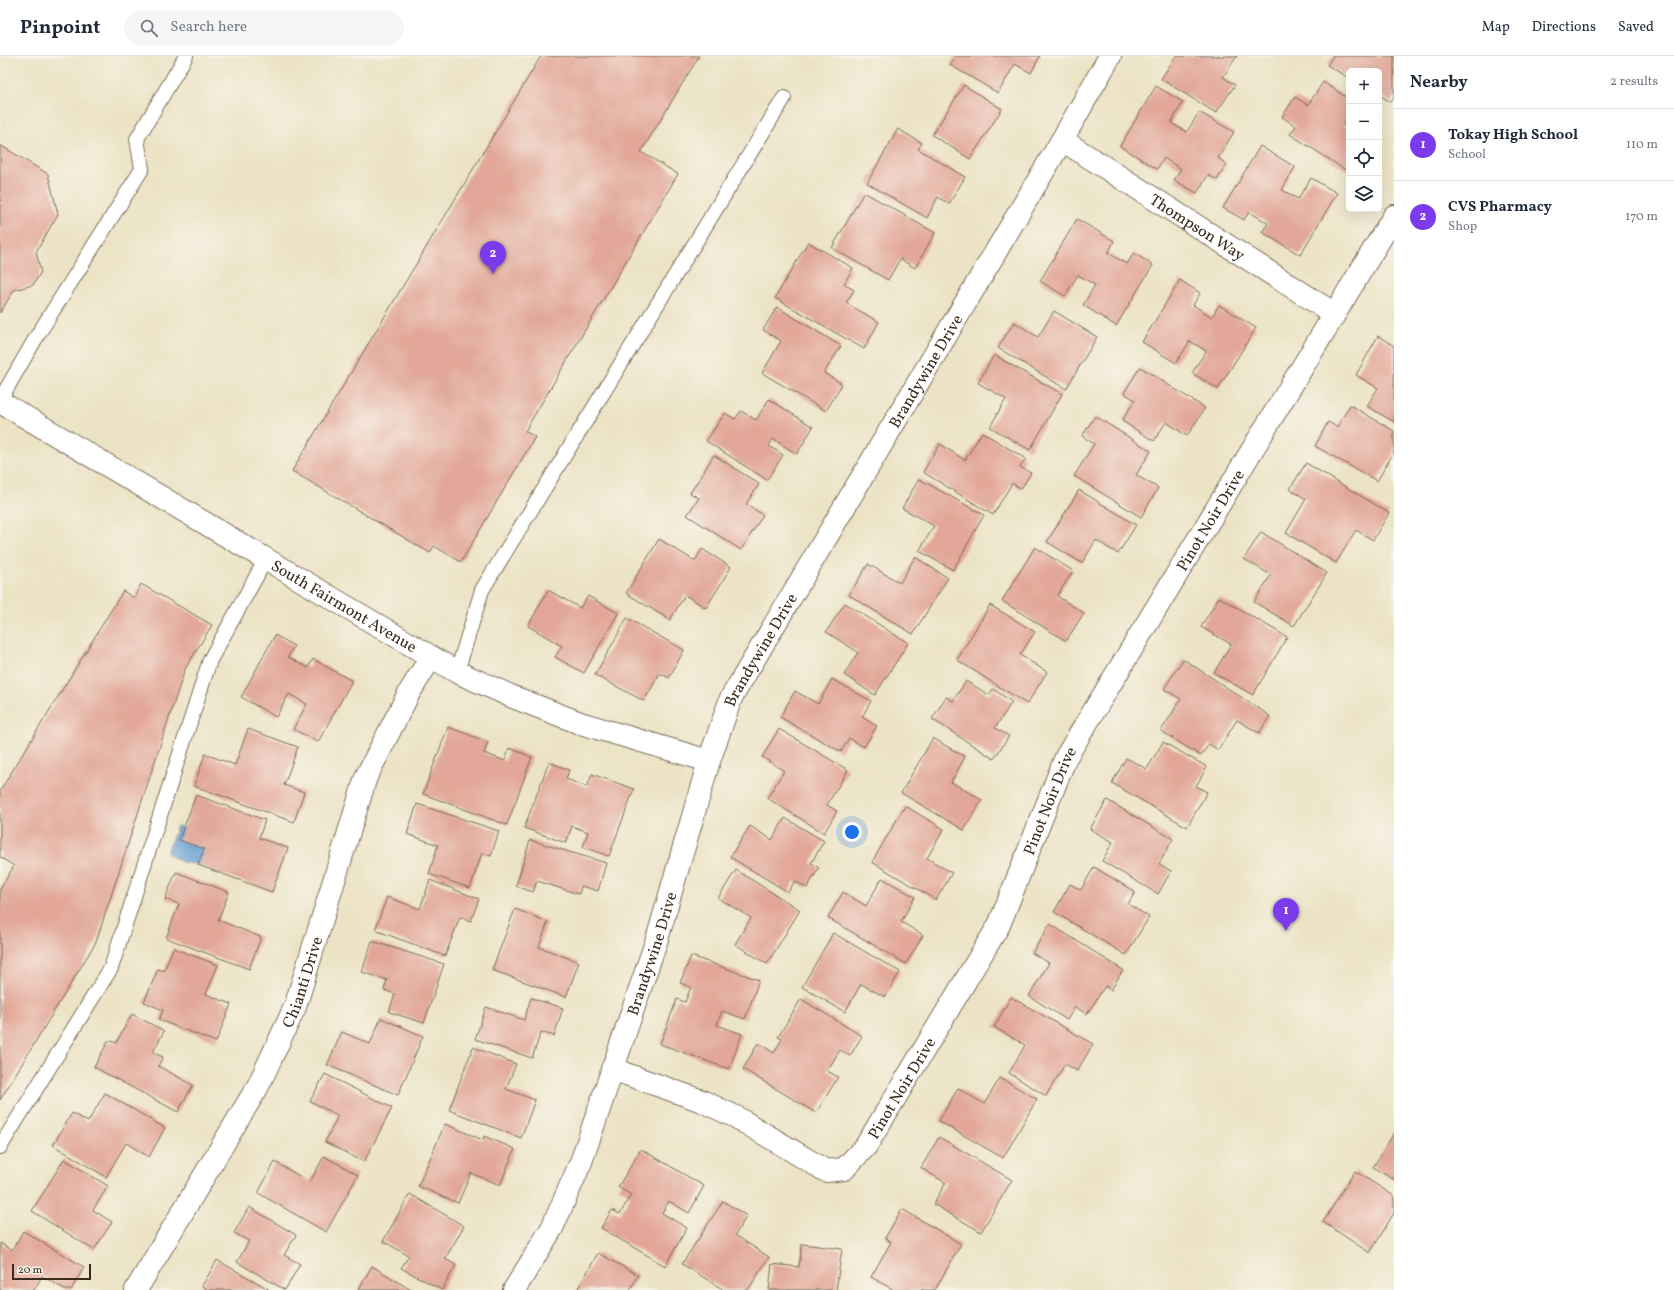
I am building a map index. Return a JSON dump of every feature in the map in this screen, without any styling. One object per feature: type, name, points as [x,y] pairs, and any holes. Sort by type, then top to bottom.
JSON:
[{"type":"street","name":"Brandywine Drive","points":[[514,1290],[552,1228],[581,1162],[658,936],[709,761],[731,698],[1062,140],[1110,56]]},
{"type":"street","name":"Thompson Way","points":[[1062,140],[1333,314]]},
{"type":"street","name":"Pinot Noir Drive","points":[[612,1069],[702,1101],[736,1117],[826,1171],[844,1169],[866,1146],[999,925],[1066,756],[1333,314],[1394,216]]},
{"type":"street","name":"South Fairmont Avenue","points":[[0,401],[457,672],[513,697],[580,723],[709,761]]},
{"type":"street","name":"Chianti Drive","points":[[136,1290],[258,1086],[292,1014],[366,777],[408,693],[430,657]]},
{"type":"lane","points":[[0,401],[37,336],[142,169],[137,139],[186,56]]},
{"type":"lane","points":[[457,672],[482,590],[784,98]]},
{"type":"lane","points":[[0,1147],[111,968],[210,660],[266,559]]},
{"type":"water","points":[[177,826],[187,829],[207,842],[202,865],[182,862],[167,853]]},
{"type":"building","points":[[541,56],[699,56],[641,152],[678,174],[525,431],[535,437],[461,562],[434,546],[430,553],[292,471]]},
{"type":"building","points":[[955,56],[1040,56],[1031,73],[1015,64],[998,93],[950,65]]},
{"type":"building","points":[[1176,56],[1237,56],[1223,77],[1235,85],[1216,113],[1161,79]]},
{"type":"building","points":[[1333,56],[1394,56],[1394,97],[1391,102],[1382,97],[1382,68],[1346,68],[1346,76],[1327,65]]},
{"type":"building","points":[[1323,82],[1346,97],[1346,120],[1343,125],[1346,127],[1346,170],[1290,134],[1296,126],[1282,117],[1295,97],[1308,105]]},
{"type":"building","points":[[964,85],[1002,109],[970,159],[932,135]]},
{"type":"building","points":[[1156,86],[1183,102],[1171,123],[1187,132],[1199,112],[1234,132],[1218,158],[1227,164],[1217,180],[1208,175],[1197,193],[1174,180],[1181,169],[1164,158],[1157,169],[1120,146]]},
{"type":"building","points":[[898,129],[922,143],[918,149],[965,177],[949,204],[938,197],[927,218],[867,183]]},
{"type":"building","points":[[0,145],[48,174],[58,214],[36,252],[41,272],[33,285],[14,290],[0,313]]},
{"type":"building","points":[[1260,146],[1295,167],[1282,190],[1298,199],[1311,178],[1337,193],[1300,255],[1262,232],[1268,223],[1249,212],[1244,220],[1223,208]]},
{"type":"building","points":[[864,192],[935,233],[915,268],[900,259],[888,280],[832,248]]},
{"type":"building","points":[[1077,219],[1114,241],[1108,253],[1127,264],[1134,253],[1153,265],[1116,326],[1083,305],[1095,285],[1078,275],[1065,296],[1040,281]]},
{"type":"building","points":[[808,242],[853,268],[844,284],[854,290],[846,303],[879,322],[864,349],[775,298]]},
{"type":"building","points":[[1180,280],[1200,293],[1193,305],[1212,317],[1219,305],[1256,328],[1218,389],[1192,373],[1206,351],[1190,341],[1176,363],[1142,342]]},
{"type":"building","points":[[777,307],[841,346],[824,373],[842,384],[826,411],[762,373],[781,341],[763,330]]},
{"type":"building","points":[[1054,311],[1097,337],[1066,389],[998,348],[1014,322],[1038,337]]},
{"type":"building","points":[[1378,336],[1394,346],[1394,422],[1367,406],[1378,388],[1356,375]]},
{"type":"building","points":[[994,355],[1062,394],[1030,450],[990,427],[1006,399],[978,383]]},
{"type":"building","points":[[1140,367],[1205,408],[1187,436],[1166,422],[1154,441],[1122,421],[1135,400],[1124,393]]},
{"type":"building","points":[[769,399],[813,427],[797,454],[773,439],[769,446],[783,455],[767,480],[706,441],[725,413],[735,419],[741,411],[756,420]]},
{"type":"building","points":[[1350,405],[1394,431],[1394,452],[1377,481],[1315,446],[1328,422],[1337,427]]},
{"type":"building","points":[[1095,416],[1151,451],[1136,475],[1158,488],[1141,517],[1074,476],[1094,444],[1082,436]]},
{"type":"building","points":[[982,432],[1026,459],[1020,467],[1031,473],[1021,489],[1012,483],[993,515],[923,472],[940,444],[965,460]]},
{"type":"building","points":[[714,455],[759,484],[746,504],[763,515],[741,550],[687,515],[699,498],[690,493]]},
{"type":"building","points":[[1306,463],[1389,513],[1373,540],[1356,530],[1336,563],[1286,533],[1306,499],[1290,489]]},
{"type":"building","points":[[919,479],[984,515],[953,570],[919,551],[934,526],[902,508]]},
{"type":"building","points":[[1079,490],[1136,525],[1118,554],[1096,540],[1082,563],[1047,542]]},
{"type":"building","points":[[1261,532],[1327,573],[1294,626],[1254,602],[1271,575],[1244,559]]},
{"type":"building","points":[[659,539],[695,561],[702,549],[731,567],[706,608],[685,595],[670,620],[626,593]]},
{"type":"building","points":[[1035,547],[1073,571],[1057,596],[1084,613],[1066,641],[1002,601]]},
{"type":"building","points":[[915,557],[948,578],[913,634],[849,595],[868,564],[900,583]]},
{"type":"building","points":[[141,584],[212,625],[185,669],[96,942],[0,1100],[0,889],[14,866],[0,857],[0,791],[123,591],[134,598]]},
{"type":"building","points":[[548,590],[580,608],[588,596],[618,613],[584,673],[555,657],[562,646],[528,626]]},
{"type":"building","points":[[1219,597],[1287,637],[1253,695],[1214,673],[1231,644],[1201,627]]},
{"type":"building","points":[[845,603],[908,643],[875,695],[844,675],[858,652],[826,632]]},
{"type":"building","points":[[990,605],[1035,632],[1020,655],[1047,672],[1027,704],[957,660]]},
{"type":"building","points":[[627,618],[684,650],[669,678],[660,673],[644,701],[595,675]]},
{"type":"building","points":[[275,635],[294,646],[288,657],[308,668],[313,659],[352,681],[318,742],[293,729],[307,704],[289,694],[276,717],[241,697]]},
{"type":"building","points":[[1183,659],[1270,716],[1259,733],[1237,720],[1218,750],[1209,744],[1201,756],[1161,731],[1181,699],[1164,689]]},
{"type":"building","points":[[832,679],[871,701],[862,717],[877,726],[864,747],[849,738],[841,752],[780,717],[795,691],[818,704]]},
{"type":"building","points":[[966,681],[989,695],[993,689],[1012,702],[995,728],[1009,736],[994,759],[932,719],[946,697],[953,701]]},
{"type":"building","points":[[448,727],[488,742],[484,753],[505,761],[509,748],[532,757],[507,825],[423,794]]},
{"type":"building","points":[[248,729],[298,747],[284,785],[304,792],[294,822],[194,786],[205,754],[235,765]]},
{"type":"building","points":[[779,729],[848,770],[827,805],[837,811],[824,833],[767,798],[784,771],[762,757]]},
{"type":"building","points":[[933,738],[965,757],[951,782],[982,800],[964,830],[901,793]]},
{"type":"building","points":[[1163,742],[1207,767],[1196,786],[1207,792],[1187,827],[1112,783],[1126,758],[1147,769]]},
{"type":"building","points":[[549,762],[569,770],[566,779],[587,787],[592,774],[634,789],[609,856],[583,847],[588,832],[572,826],[566,843],[524,828]]},
{"type":"building","points":[[196,795],[265,820],[259,838],[288,848],[272,892],[198,865],[204,849],[179,840]]},
{"type":"building","points":[[1107,800],[1173,839],[1159,864],[1171,871],[1158,894],[1102,861],[1113,842],[1090,829]]},
{"type":"building","points":[[417,804],[499,831],[491,856],[482,853],[470,888],[429,874],[438,845],[407,834]]},
{"type":"building","points":[[905,806],[944,829],[927,858],[952,873],[936,900],[872,862]]},
{"type":"building","points":[[785,818],[824,841],[811,863],[819,868],[807,888],[795,881],[788,892],[730,857],[750,826],[772,840]]},
{"type":"building","points":[[530,840],[606,863],[598,891],[581,886],[579,894],[537,881],[533,892],[516,886]]},
{"type":"building","points":[[1094,867],[1135,892],[1128,904],[1149,917],[1126,955],[1054,912],[1070,884],[1081,890]]},
{"type":"building","points":[[736,870],[800,910],[767,964],[735,944],[751,918],[718,898]]},
{"type":"building","points":[[176,872],[229,892],[218,920],[261,937],[249,969],[166,938],[179,904],[165,899]]},
{"type":"building","points":[[882,878],[915,897],[901,922],[923,935],[906,964],[828,918],[843,892],[866,906]]},
{"type":"building","points":[[430,880],[479,899],[471,921],[460,917],[445,956],[375,930],[387,897],[420,909]]},
{"type":"building","points":[[515,909],[548,922],[539,947],[579,962],[566,997],[492,970]]},
{"type":"building","points":[[1050,924],[1123,970],[1111,990],[1105,986],[1087,1014],[1075,1007],[1067,1020],[1029,996],[1049,963],[1032,953]]},
{"type":"building","points":[[833,933],[900,972],[885,997],[861,984],[845,1012],[802,987]]},
{"type":"building","points":[[372,941],[444,964],[424,1023],[389,1012],[395,994],[384,990],[387,980],[362,972]]},
{"type":"building","points":[[173,948],[218,965],[206,994],[231,1004],[216,1042],[159,1020],[163,1010],[144,1002],[158,969],[164,971]]},
{"type":"building","points":[[691,956],[759,980],[745,1019],[722,1011],[717,1025],[742,1034],[729,1069],[660,1044],[677,999],[685,1002],[691,987],[680,983]]},
{"type":"building","points":[[1011,997],[1093,1044],[1077,1071],[1065,1064],[1046,1096],[1009,1073],[1025,1045],[994,1027]]},
{"type":"building","points":[[531,998],[563,1008],[554,1036],[541,1032],[532,1058],[475,1039],[486,1007],[524,1020]]},
{"type":"building","points":[[801,999],[862,1036],[850,1056],[840,1050],[827,1071],[838,1077],[816,1113],[743,1069],[758,1043],[774,1053],[782,1039],[778,1037]]},
{"type":"building","points":[[132,1014],[164,1031],[153,1052],[163,1057],[158,1066],[193,1085],[178,1112],[94,1067],[109,1040],[116,1043]]},
{"type":"building","points":[[381,1018],[423,1036],[398,1095],[327,1065],[342,1032],[370,1044]]},
{"type":"building","points":[[473,1047],[516,1064],[506,1089],[535,1100],[521,1138],[449,1110]]},
{"type":"building","points":[[325,1074],[392,1108],[364,1162],[325,1142],[338,1116],[310,1101]]},
{"type":"building","points":[[1000,1078],[1037,1099],[1003,1158],[939,1121],[958,1088],[984,1104]]},
{"type":"building","points":[[105,1093],[165,1128],[149,1157],[126,1143],[106,1177],[53,1145],[72,1113],[88,1122]]},
{"type":"building","points":[[445,1124],[483,1140],[484,1136],[515,1149],[500,1185],[471,1173],[458,1203],[418,1186]]},
{"type":"building","points":[[1394,1133],[1394,1180],[1373,1167]]},
{"type":"building","points":[[939,1137],[1012,1180],[981,1232],[933,1204],[946,1183],[921,1168]]},
{"type":"building","points":[[641,1149],[704,1186],[689,1213],[669,1201],[662,1213],[687,1228],[665,1266],[601,1228],[612,1210],[620,1214],[631,1195],[618,1187]]},
{"type":"building","points":[[324,1156],[358,1175],[326,1232],[258,1193],[275,1162],[310,1182]]},
{"type":"building","points":[[64,1159],[108,1186],[93,1210],[112,1222],[94,1250],[32,1211]]},
{"type":"building","points":[[1355,1171],[1394,1196],[1394,1213],[1370,1253],[1323,1222]]},
{"type":"building","points":[[410,1194],[464,1226],[445,1259],[456,1265],[442,1290],[401,1268],[409,1256],[383,1241]]},
{"type":"building","points":[[723,1201],[747,1216],[735,1235],[769,1257],[748,1290],[724,1290],[682,1264]]},
{"type":"building","points":[[249,1207],[296,1235],[284,1255],[300,1264],[285,1290],[237,1262],[249,1241],[234,1233]]},
{"type":"building","points":[[902,1209],[961,1244],[935,1290],[894,1290],[871,1277],[891,1242],[885,1238]]},
{"type":"building","points":[[23,1231],[84,1267],[71,1290],[66,1290],[42,1276],[34,1290],[0,1290],[0,1243],[12,1250]]},
{"type":"building","points":[[802,1244],[842,1249],[836,1290],[769,1290],[772,1264],[799,1267]]},
{"type":"building","points":[[598,1253],[638,1275],[630,1290],[577,1290]]},
{"type":"building","points":[[217,1260],[270,1290],[208,1290],[202,1286]]},
{"type":"building","points":[[372,1266],[411,1290],[358,1290]]},
{"type":"place","name":"CVS Pharmacy","points":[[493,274]]},
{"type":"place","name":"Tokay High School","points":[[1286,931]]}]
